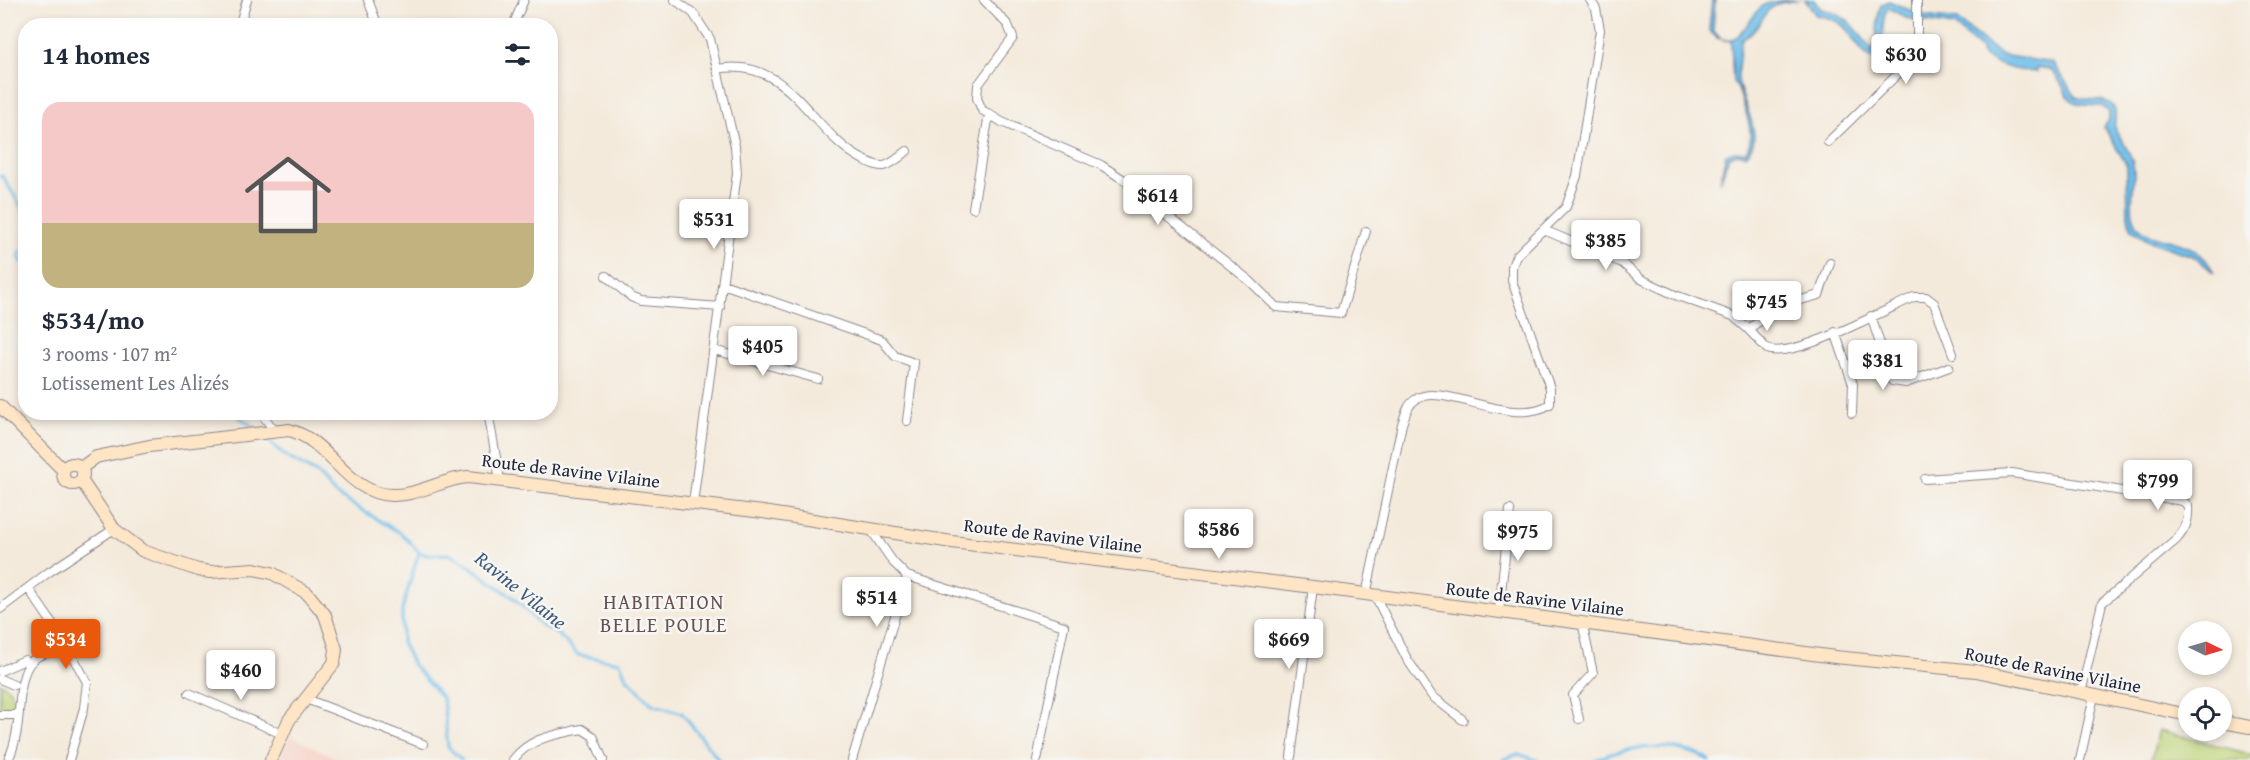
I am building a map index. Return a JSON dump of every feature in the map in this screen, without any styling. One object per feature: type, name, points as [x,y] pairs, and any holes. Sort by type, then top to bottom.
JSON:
[{"type":"main road","points":[[0,406],[63,470],[66,483],[73,485],[81,474]]},
{"type":"main road","name":"Route de Ravine Vilaine","points":[[81,474],[96,457],[116,452],[243,434],[290,430],[307,436],[321,446],[353,480],[389,495],[402,495],[453,478],[500,480],[693,503],[871,530],[1835,657],[1976,671],[2178,713]]},
{"type":"main road","points":[[63,470],[72,464],[81,474],[114,529],[129,543],[163,560],[210,572],[254,569],[272,573],[306,593],[325,615],[336,649],[334,663],[282,734],[271,760]]},
{"type":"main road","points":[[2232,724],[2250,728]]},
{"type":"street","points":[[241,18],[247,0]]},
{"type":"street","points":[[368,0],[375,18]]},
{"type":"street","points":[[516,18],[524,0]]},
{"type":"street","points":[[675,0],[693,13],[710,39],[735,146],[737,173],[693,503]]},
{"type":"street","points":[[984,0],[1008,24],[1013,38],[978,85],[977,98],[982,110],[1101,165],[1138,189],[1160,210],[1250,281],[1276,307],[1341,313],[1366,231]]},
{"type":"street","points":[[1463,720],[1432,696],[1407,659],[1371,595],[1402,424],[1407,408],[1416,399],[1437,394],[1480,407],[1528,411],[1550,404],[1550,388],[1512,281],[1512,267],[1516,256],[1566,207],[1577,176],[1600,30],[1596,9],[1590,0]]},
{"type":"street","points":[[1828,142],[1907,65],[1917,47],[1917,0]]},
{"type":"street","points":[[717,69],[738,66],[751,69],[788,88],[806,105],[831,137],[846,150],[873,164],[884,166],[908,151]]},
{"type":"street","points":[[973,208],[988,114]]},
{"type":"street","points":[[1544,230],[1622,263],[1641,279],[1675,295],[1733,316],[1762,346],[1779,352],[1796,350],[1914,297],[1930,299],[1953,354]]},
{"type":"street","points":[[1748,329],[1786,304],[1819,295],[1830,263]]},
{"type":"street","points":[[606,276],[631,297],[641,301],[720,307]]},
{"type":"street","points":[[723,284],[882,340],[895,356],[914,363],[907,421]]},
{"type":"street","points":[[1871,316],[1892,381],[1906,383],[1949,367]]},
{"type":"street","points":[[1835,332],[1854,384],[1852,413]]},
{"type":"street","points":[[714,350],[818,379]]},
{"type":"street","points":[[265,420],[272,431]]},
{"type":"street","points":[[489,420],[500,480]]},
{"type":"street","points":[[1925,479],[2012,473],[2183,501],[2188,506],[2189,518],[2185,530],[2102,603],[2081,693]]},
{"type":"street","points":[[1499,611],[1510,510]]},
{"type":"street","points":[[0,609],[114,529]]},
{"type":"street","points":[[871,530],[893,562],[906,576],[1065,626],[1037,760]]},
{"type":"street","points":[[852,760],[906,576]]},
{"type":"street","points":[[1292,757],[1313,587]]},
{"type":"street","points":[[28,588],[61,636],[87,682],[87,694],[69,760]]},
{"type":"street","points":[[1579,720],[1574,695],[1593,673],[1582,622]]},
{"type":"street","points":[[0,671],[44,652],[69,652]]},
{"type":"street","points":[[9,760],[18,727],[14,685],[26,660]]},
{"type":"street","points":[[0,680],[14,685]]},
{"type":"street","points":[[189,693],[282,734]]},
{"type":"street","points":[[2080,760],[2094,696]]},
{"type":"street","points":[[306,699],[423,744]]},
{"type":"street","points":[[0,715],[17,715]]},
{"type":"street","points":[[513,760],[520,750],[536,740],[582,729],[593,736],[603,760]]},
{"type":"shaded area","points":[[290,736],[340,760],[279,760]]},
{"type":"green space","points":[[0,683],[11,691],[13,697],[14,705],[9,712],[0,712]]},
{"type":"green space","points":[[2159,730],[2178,735],[2178,741],[2201,741],[2250,754],[2250,760],[2151,760]]},
{"type":"water","points":[[1712,0],[1715,0],[1713,30],[1720,38],[1726,40],[1717,38],[1709,30]]},
{"type":"water","points":[[1802,0],[1776,5],[1765,14],[1751,33],[1741,40],[1738,79],[1754,138],[1745,155],[1736,153],[1729,156],[1720,182],[1726,154],[1734,151],[1745,152],[1750,138],[1745,110],[1737,86],[1733,82],[1731,41],[1728,40],[1740,34],[1761,7],[1780,1]]},
{"type":"water","points":[[1805,0],[1814,0],[1821,9],[1845,19],[1857,30],[1872,51],[1876,40],[1881,5],[1889,1],[1923,16],[1957,20],[2001,55],[2053,63],[2076,97],[2105,101],[2114,108],[2114,127],[2128,150],[2133,164],[2132,209],[2136,223],[2151,235],[2196,251],[2206,260],[2214,273],[2195,257],[2147,240],[2132,230],[2128,217],[2127,165],[2104,127],[2109,120],[2109,112],[2102,106],[2072,101],[2050,69],[2036,67],[2037,72],[2002,65],[1982,55],[1981,49],[1954,26],[1906,18],[1889,8],[1884,17],[1879,51],[1876,57],[1870,58],[1844,27],[1829,18],[1816,15]]},
{"type":"waterway","name":"Ravine Vilaine","points":[[0,176],[3,177],[18,202]]},
{"type":"waterway","name":"Ravine Vilaine","points":[[244,420],[257,429]]},
{"type":"waterway","name":"Ravine Vilaine","points":[[264,436],[285,456],[316,473],[335,494],[402,534],[419,552],[426,555],[449,554],[465,563],[515,599],[542,626],[559,635],[578,655],[620,662],[626,677],[652,704],[682,713],[719,760]]},
{"type":"waterway","points":[[419,552],[402,610],[402,642],[413,665],[443,699],[448,747],[462,760]]},
{"type":"waterway","name":"Ravine Vilaine","points":[[1596,760],[1623,751],[1653,747],[1682,750],[1709,760]]},
{"type":"waterway","name":"Ravine Vilaine","points":[[1502,760],[1518,754],[1537,760]]},
{"type":"district","name":"HABITATION BELLE POULE","points":[[664,614]]}]
